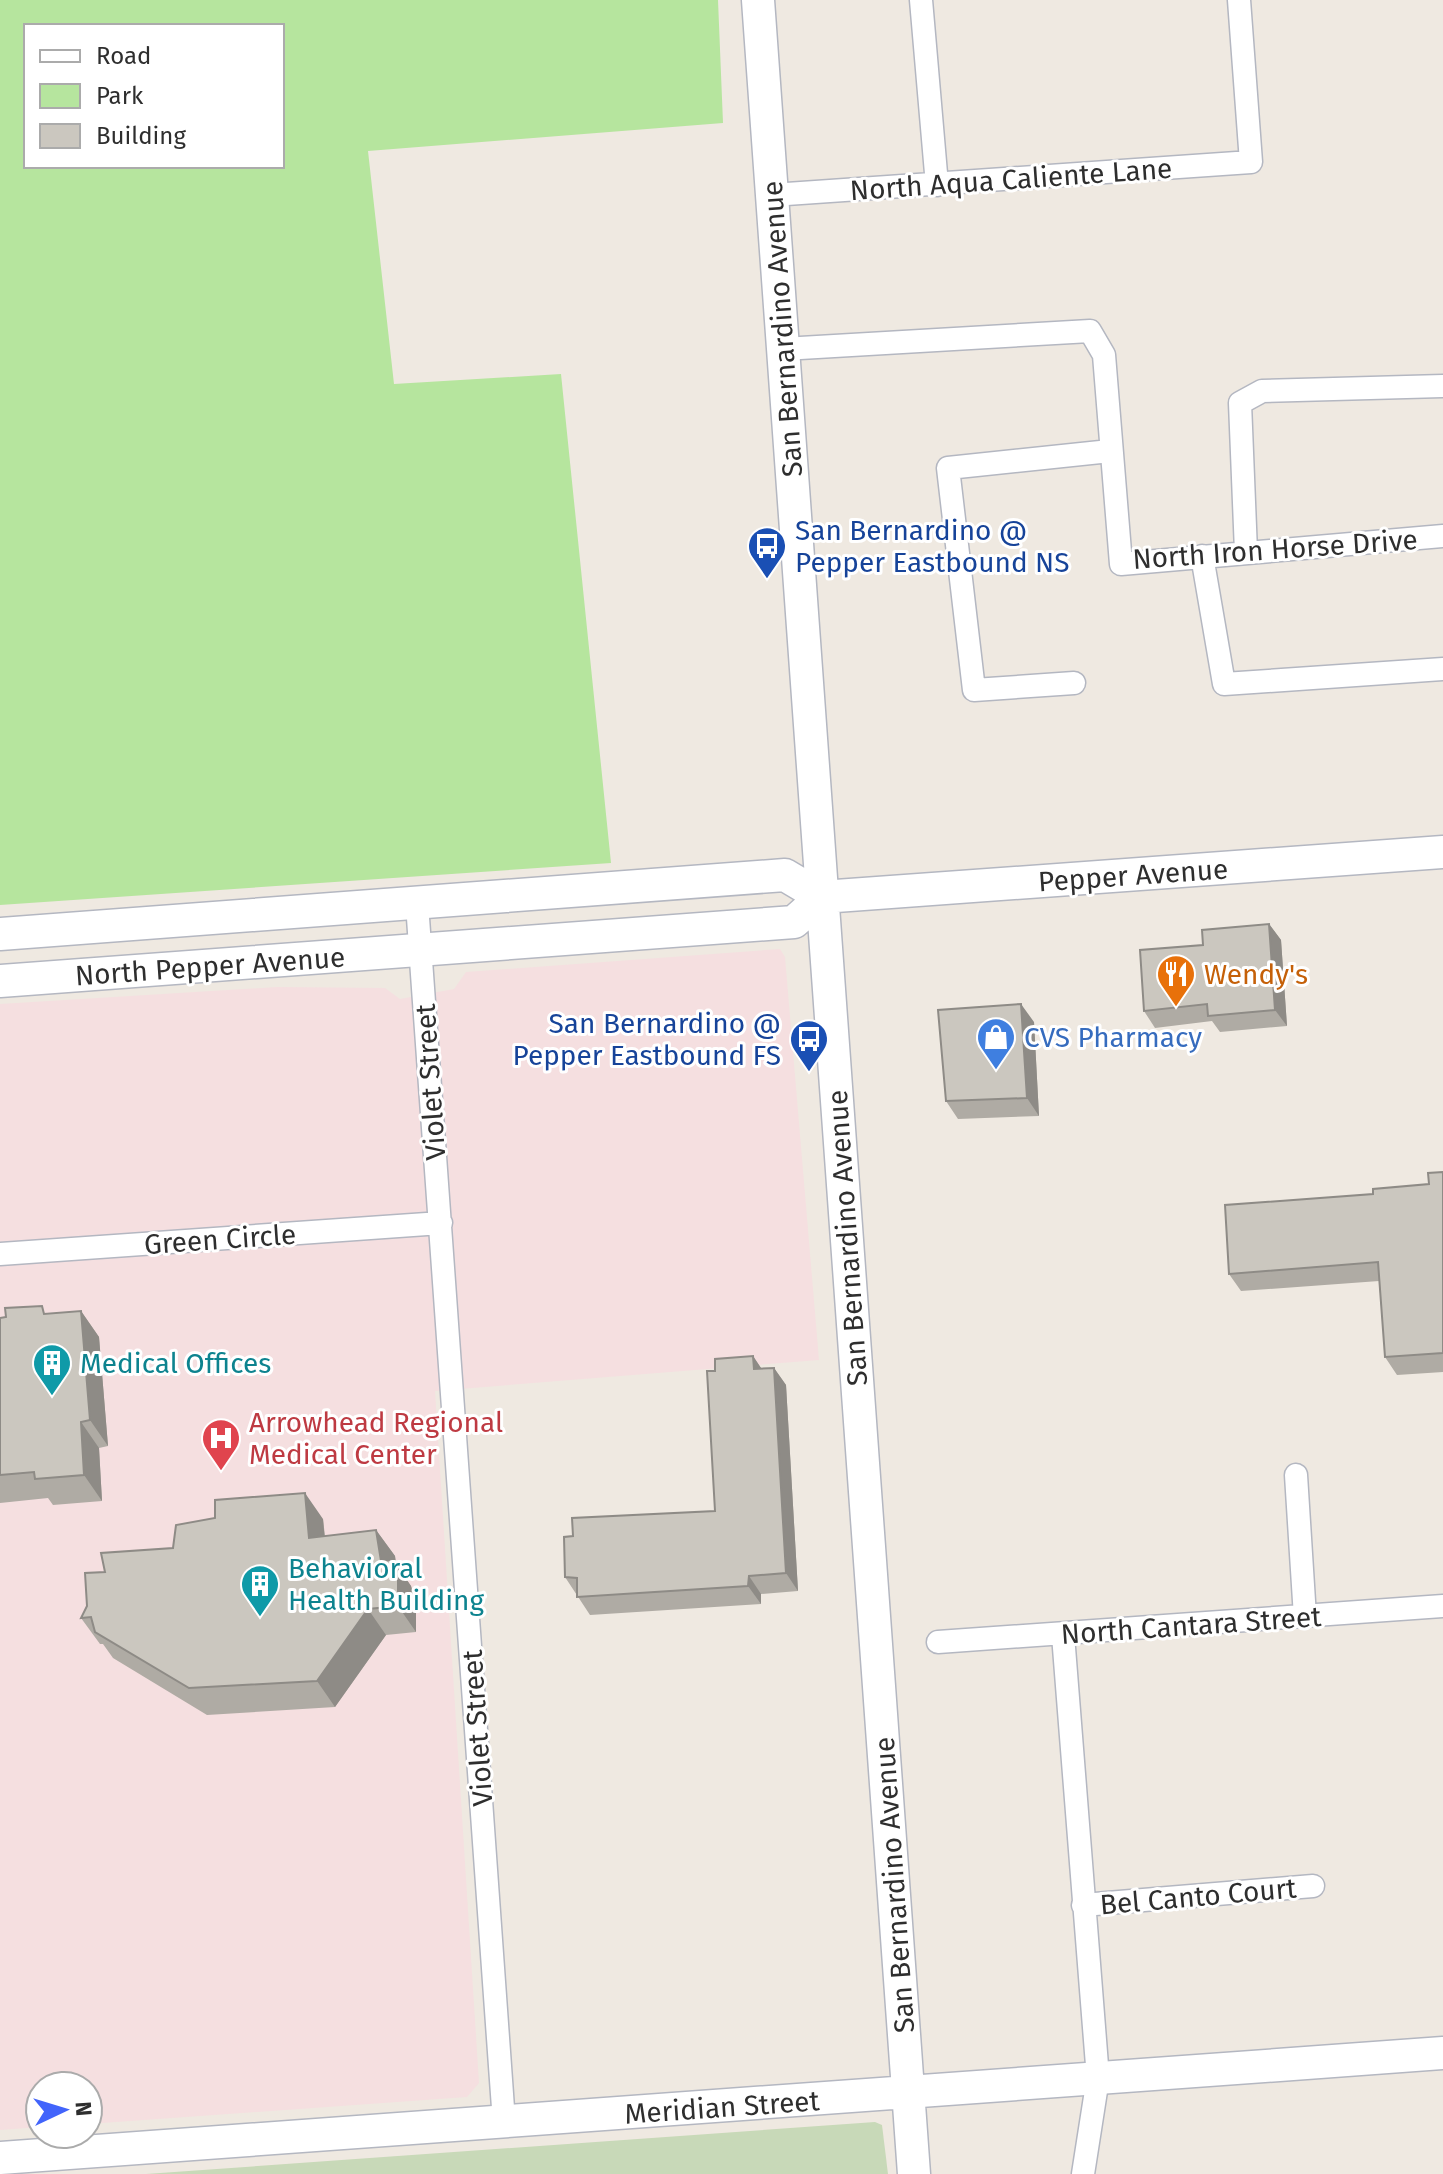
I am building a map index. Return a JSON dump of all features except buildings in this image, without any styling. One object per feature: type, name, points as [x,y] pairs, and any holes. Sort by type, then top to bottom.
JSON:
[{"type":"main road","name":"San Bernardino Avenue","points":[[758,0],[914,2174]]},
{"type":"main road","name":"Pepper Avenue","points":[[822,897],[1443,852]]},
{"type":"main road","points":[[417,904],[785,875],[822,897],[794,922],[421,951]]},
{"type":"main road","name":"North Pepper Avenue","points":[[0,934],[417,904]]},
{"type":"main road","name":"North Pepper Avenue","points":[[0,981],[421,951]]},
{"type":"main road","name":"Meridian Street","points":[[0,2158],[1443,2053]]},
{"type":"street","points":[[921,0],[937,185]]},
{"type":"street","name":"North Aqua Caliente Lane","points":[[772,195],[1251,162],[1239,0]]},
{"type":"street","points":[[783,349],[1090,331],[1104,355],[1110,451],[948,468],[974,690],[1074,683]]},
{"type":"street","points":[[1246,552],[1240,403],[1262,391],[1443,386]]},
{"type":"street","name":"North Iron Horse Drive","points":[[1110,451],[1121,564],[1443,536]]},
{"type":"street","points":[[1202,556],[1224,684],[1443,669]]},
{"type":"street","name":"Violet Street","points":[[417,904],[504,2122]]},
{"type":"street","name":"Green Circle","points":[[0,1254],[441,1223]]},
{"type":"street","points":[[1296,1475],[1305,1617]]},
{"type":"street","name":"North Cantara Street","points":[[938,1642],[1443,1606]]},
{"type":"street","points":[[1063,1635],[1098,2078],[1083,2174]]},
{"type":"street","name":"Bel Canto Court","points":[[1083,1905],[1313,1886]]},
{"type":"shaded area","name":"Arrowhead Regional Medical Center","points":[[780,949],[785,957],[819,1360],[435,1391],[479,2083],[467,2097],[104,2123],[104,2070],[24,2070],[24,2128],[0,2130],[0,1004],[277,987],[385,988],[400,999],[454,989],[466,972]]},
{"type":"green space","points":[[0,0],[718,0],[723,123],[368,151],[394,384],[561,374],[611,863],[0,905]]},
{"type":"green space","points":[[875,2122],[882,2125],[888,2174],[146,2174]]},
{"type":"place","name":"San Bernardino @ Pepper Eastbound NS","points":[[767,580]]},
{"type":"place","name":"Wendy's","points":[[1176,1008]]},
{"type":"place","name":"CVS Pharmacy","points":[[996,1071]]},
{"type":"place","name":"San Bernardino @ Pepper Eastbound FS","points":[[809,1073]]},
{"type":"place","name":"Medical Offices","points":[[52,1397]]},
{"type":"place","name":"Arrowhead Regional Medical Center","points":[[221,1472]]},
{"type":"place","name":"Behavioral Health Building","points":[[260,1618]]}]
